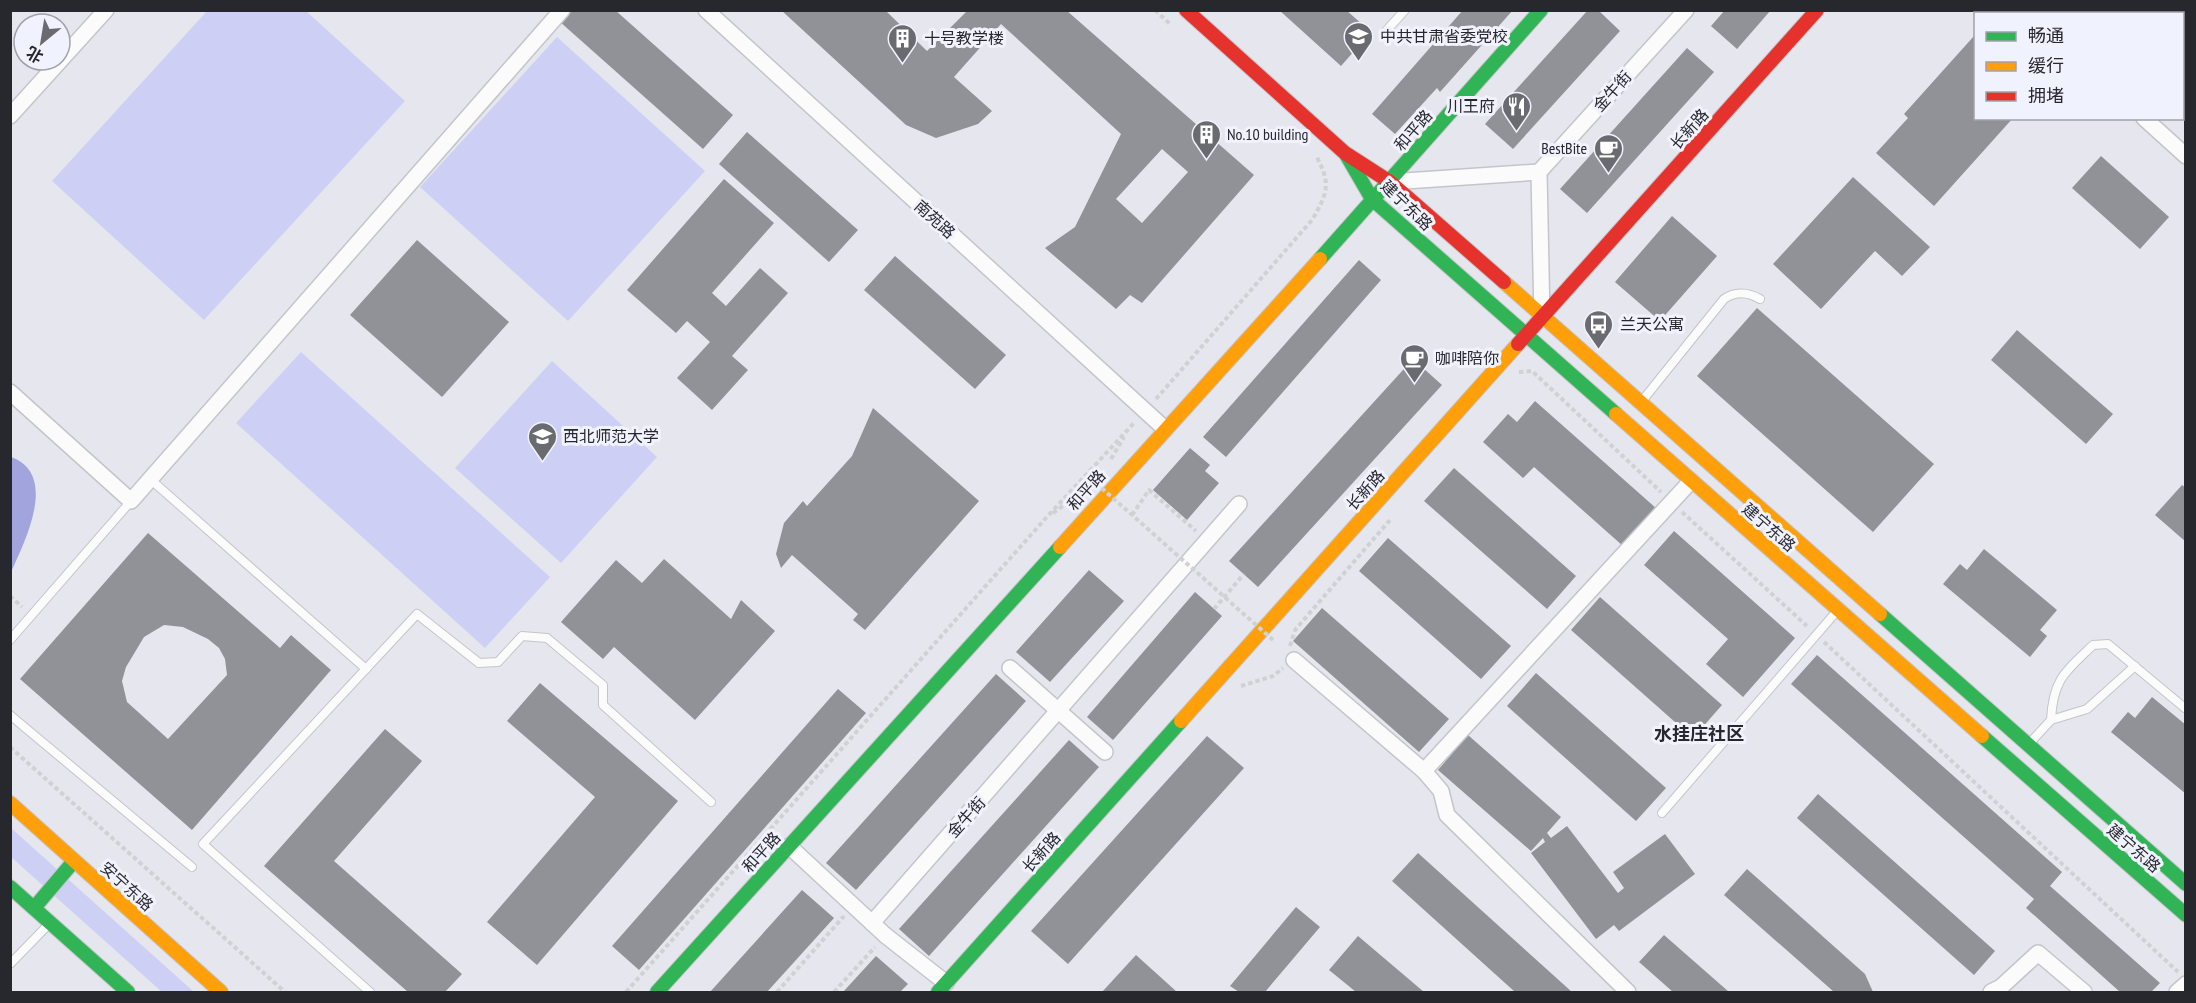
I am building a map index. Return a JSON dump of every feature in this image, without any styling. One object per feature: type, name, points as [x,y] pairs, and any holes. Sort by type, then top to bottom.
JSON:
[{"type":"main road","name":"建宁东路","points":[[1186,10],[1346,153],[1390,182],[1639,405],[2186,884]]},
{"type":"main road","name":"和平路","points":[[657,993],[1164,428],[1390,182],[1541,10]]},
{"type":"main road","name":"长新路","points":[[945,988],[1817,10]]},
{"type":"main road","name":"建宁东路","points":[[1346,153],[1372,199],[2186,915]]},
{"type":"main road","name":"安宁东路","points":[[10,804],[221,993]]},
{"type":"main road","points":[[34,908],[74,861]]},
{"type":"main road","points":[[10,887],[128,993]]},
{"type":"street","points":[[10,116],[106,10]]},
{"type":"street","points":[[10,392],[131,501],[562,10]]},
{"type":"street","name":"南苑路","points":[[706,10],[1164,428]]},
{"type":"street","name":"金牛街","points":[[1539,172],[1686,10]]},
{"type":"street","points":[[2146,120],[2186,156]]},
{"type":"street","points":[[1390,182],[1539,172],[1542,319]]},
{"type":"street","points":[[1424,771],[1691,481]]},
{"type":"street","name":"金牛街","points":[[872,923],[1239,504]]},
{"type":"street","points":[[1294,660],[1424,771],[1441,791],[1447,815],[1628,993]]},
{"type":"street","points":[[1010,668],[1105,752]]},
{"type":"street","points":[[789,846],[945,988]]},
{"type":"street","points":[[1990,993],[2001,987],[2038,953],[2084,993]]},
{"type":"street","points":[[2177,993],[2186,984]]},
{"type":"lane","points":[[1386,31],[1405,10]]},
{"type":"lane","points":[[1639,405],[1724,299],[1736,293],[1745,293],[1760,299]]},
{"type":"lane","points":[[150,479],[366,669]]},
{"type":"lane","points":[[10,640],[131,501]]},
{"type":"lane","points":[[1662,813],[1838,610]]},
{"type":"lane","points":[[370,993],[203,844],[417,614],[479,663],[498,662],[522,636],[547,638],[603,685],[603,705],[711,802]]},
{"type":"lane","points":[[2051,720],[2052,695],[2063,674],[2093,645],[2108,644],[2186,709]]},
{"type":"lane","points":[[2027,746],[2051,720],[2087,709],[2135,666]]},
{"type":"lane","points":[[10,715],[192,867]]},
{"type":"lane","points":[[10,964],[50,923]]},
{"type":"path","points":[[1155,10],[1172,26]]},
{"type":"path","points":[[626,993],[1045,519],[1128,431],[1312,220],[1325,197],[1327,180],[1317,157],[1308,149]]},
{"type":"path","points":[[1518,372],[1532,371],[2186,978]]},
{"type":"path","points":[[1107,466],[1128,431]]},
{"type":"path","points":[[1088,489],[1102,474]]},
{"type":"path","points":[[1096,483],[1273,640]]},
{"type":"path","points":[[1132,514],[1149,490],[1208,540]]},
{"type":"path","points":[[1045,519],[1079,495]]},
{"type":"path","points":[[1294,660],[1289,643],[1295,630],[1394,515]]},
{"type":"path","points":[[1214,609],[1244,574]]},
{"type":"path","points":[[10,747],[285,993]]},
{"type":"path","points":[[777,993],[853,906]]},
{"type":"path","points":[[834,993],[885,935]]},
{"type":"shaded area","points":[[207,11],[306,11],[405,101],[204,320],[52,181]]},
{"type":"shaded area","points":[[557,37],[705,171],[568,321],[420,187]]},
{"type":"shaded area","points":[[301,352],[550,577],[485,648],[236,423]]},
{"type":"shaded area","points":[[552,361],[657,457],[561,563],[455,468]]},
{"type":"shaded area","points":[[11,457],[25,466],[33,478],[36,493],[30,526],[11,572]]},
{"type":"shaded area","points":[[11,828],[194,992],[162,992],[11,857]]},
{"type":"building","points":[[569,10],[615,10],[733,115],[703,149],[559,21]]},
{"type":"building","name":"No.10 building","points":[[781,10],[885,10],[927,51],[968,10],[1066,10],[1254,175],[1142,303],[1130,295],[1116,309],[1045,248],[1075,227],[1121,134],[1001,24],[954,77],[992,111],[978,124],[936,138],[906,125]],"holes":[[[1162,149],[1188,172],[1142,223],[1116,199]]]},
{"type":"building","points":[[1279,10],[1346,10],[1371,32],[1341,66]]},
{"type":"building","points":[[1463,10],[1513,10],[1440,92],[1437,88],[1395,134],[1372,114]]},
{"type":"building","points":[[1588,10],[1598,10],[1620,31],[1513,149],[1485,124]]},
{"type":"building","points":[[1725,10],[1771,10],[1737,49],[1711,26]]},
{"type":"building","points":[[1974,36],[1974,120],[2011,120],[1934,206],[1876,153],[1908,118],[1904,114]]},
{"type":"building","points":[[1687,48],[1714,72],[1587,213],[1560,189]]},
{"type":"building","points":[[747,132],[858,230],[829,262],[719,164]]},
{"type":"building","points":[[2101,156],[2169,217],[2140,249],[2072,188]]},
{"type":"building","points":[[1853,177],[1930,247],[1902,276],[1875,251],[1821,309],[1773,264]]},
{"type":"building","points":[[724,179],[774,223],[712,293],[726,306],[760,268],[788,293],[732,356],[748,370],[712,410],[677,378],[710,342],[687,321],[676,333],[627,290]]},
{"type":"building","points":[[1672,216],[1717,256],[1660,321],[1615,282]]},
{"type":"building","points":[[417,240],[509,322],[442,397],[350,315]]},
{"type":"building","points":[[895,256],[1006,355],[975,389],[864,290]]},
{"type":"building","points":[[1359,260],[1381,280],[1226,457],[1203,437]]},
{"type":"building","points":[[1757,308],[1934,464],[1873,532],[1697,376]]},
{"type":"building","points":[[2017,330],[2113,414],[2086,444],[1991,360]]},
{"type":"building","points":[[1413,359],[1442,385],[1258,587],[1229,561]]},
{"type":"building","points":[[1535,401],[1657,509],[1623,546],[1534,467],[1523,478],[1483,442],[1508,414],[1517,422]]},
{"type":"building","points":[[873,408],[979,501],[865,630],[853,620],[858,614],[792,555],[781,568],[776,554],[784,523],[803,501],[807,506],[852,456]]},
{"type":"building","points":[[1190,448],[1210,465],[1205,471],[1219,483],[1187,520],[1153,490]]},
{"type":"building","points":[[1454,468],[1576,576],[1547,609],[1424,501]]},
{"type":"building","points":[[2182,485],[2186,488],[2186,542],[2155,515]]},
{"type":"building","points":[[1674,531],[1795,638],[1743,697],[1706,664],[1728,639],[1644,565]]},
{"type":"building","points":[[148,533],[280,648],[291,635],[331,670],[192,830],[20,679]],"holes":[[[164,625],[183,627],[208,639],[219,648],[225,659],[227,675],[168,739],[127,702],[122,681],[126,667],[144,637]]]},
{"type":"building","points":[[1388,538],[1511,646],[1481,679],[1359,571]]},
{"type":"building","points":[[1984,549],[2057,610],[2040,630],[2047,636],[2030,657],[1943,584],[1960,564],[1967,570]]},
{"type":"building","points":[[664,559],[731,619],[741,600],[775,631],[695,720],[614,647],[603,659],[561,622],[616,560],[642,583]]},
{"type":"building","points":[[1089,570],[1124,601],[1050,682],[1016,652]]},
{"type":"building","points":[[1195,592],[1222,616],[1113,740],[1087,717]]},
{"type":"building","points":[[1600,597],[1722,705],[1693,738],[1571,630]]},
{"type":"building","points":[[1322,608],[1449,719],[1419,752],[1293,641]]},
{"type":"building","points":[[1817,655],[2062,872],[2050,886],[2160,983],[2151,992],[2120,992],[2026,908],[2034,899],[1791,684]]},
{"type":"building","points":[[1536,673],[1666,788],[1636,821],[1507,706]]},
{"type":"building","points":[[996,674],[1026,701],[856,890],[826,863]]},
{"type":"building","points":[[540,683],[678,801],[537,965],[487,922],[595,797],[507,721]]},
{"type":"building","points":[[838,689],[866,713],[639,970],[612,946]]},
{"type":"building","points":[[2152,697],[2186,725],[2186,794],[2111,732],[2128,712],[2135,718]]},
{"type":"building","points":[[385,729],[422,761],[334,861],[462,974],[445,992],[408,992],[264,866]]},
{"type":"building","points":[[1468,735],[1561,817],[1547,833],[1551,838],[1567,826],[1618,893],[1624,888],[1613,872],[1665,834],[1695,874],[1619,931],[1614,925],[1596,939],[1531,853],[1545,842],[1543,838],[1531,851],[1438,770]]},
{"type":"building","points":[[1207,736],[1244,768],[1068,964],[1031,931]]},
{"type":"building","points":[[1069,740],[1099,767],[929,956],[899,929]]},
{"type":"building","points":[[1818,794],[1995,951],[1974,975],[1797,818]]},
{"type":"building","points":[[1418,853],[1572,992],[1515,992],[1392,881]]},
{"type":"building","points":[[1747,869],[1865,974],[1873,992],[1834,992],[1724,895]]},
{"type":"building","points":[[802,890],[834,918],[767,992],[710,992]]},
{"type":"building","points":[[1296,907],[1320,927],[1265,992],[1239,992],[1230,986]]},
{"type":"building","points":[[1664,935],[1729,992],[1673,992],[1639,962]]},
{"type":"building","points":[[1358,936],[1424,992],[1356,992],[1329,970]]},
{"type":"building","points":[[1136,955],[1177,992],[1102,992]]},
{"type":"building","points":[[876,956],[908,984],[900,992],[843,992]]},
{"type":"traffic: fast","points":[[1320,259],[1541,10]]},
{"type":"traffic: fast","points":[[1347,156],[1372,199],[1616,414]]},
{"type":"traffic: fast","points":[[657,992],[1060,547]]},
{"type":"traffic: fast","points":[[1880,614],[2186,884]]},
{"type":"traffic: fast","points":[[938,992],[1181,721]]},
{"type":"traffic: fast","points":[[1982,736],[2186,915]]},
{"type":"traffic: fast","points":[[34,908],[74,861]]},
{"type":"traffic: fast","points":[[10,887],[128,992]]},
{"type":"traffic: slow","points":[[1060,547],[1320,259]]},
{"type":"traffic: slow","points":[[1504,282],[1880,614]]},
{"type":"traffic: slow","points":[[1181,721],[1518,344]]},
{"type":"traffic: slow","points":[[1616,414],[1982,736]]},
{"type":"traffic: slow","points":[[10,803],[221,992]]},
{"type":"traffic: jam","points":[[1186,10],[1345,153],[1390,182],[1504,282]]},
{"type":"traffic: jam","points":[[1518,344],[1817,10]]},
{"type":"place","name":"中共甘肃省委党校","points":[[1359,62]]},
{"type":"place","name":"十号教学楼","points":[[903,64]]},
{"type":"place","name":"川王府","points":[[1516,132]]},
{"type":"place","name":"No.10 building","points":[[1206,160]]},
{"type":"place","name":"BestBite","points":[[1608,174]]},
{"type":"place","name":"兰天公寓","points":[[1599,350]]},
{"type":"place","name":"咖啡陪你","points":[[1414,384]]},
{"type":"place","name":"西北师范大学","points":[[542,462]]},
{"type":"district","name":"水挂庄社区","points":[[1699,734]]}]
